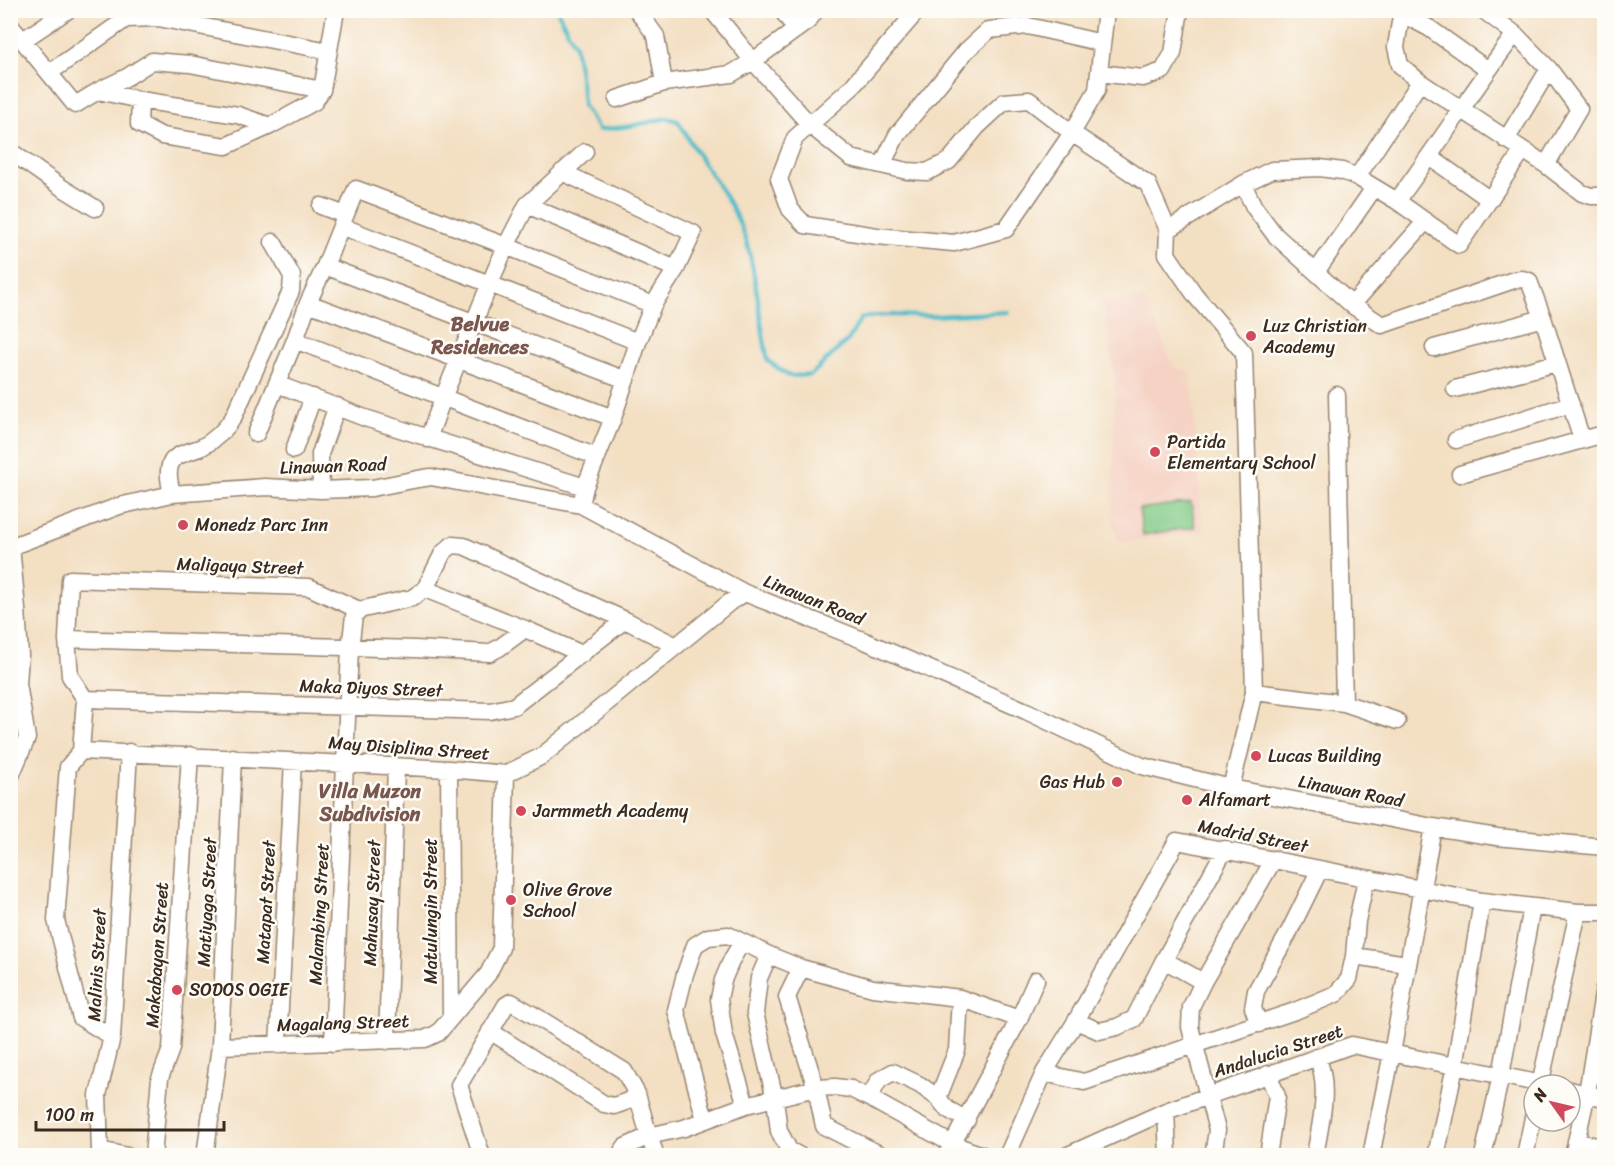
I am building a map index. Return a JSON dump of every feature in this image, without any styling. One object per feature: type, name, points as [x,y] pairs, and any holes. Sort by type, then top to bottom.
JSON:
[{"type":"street","points":[[23,40],[68,10]]},
{"type":"street","points":[[140,100],[139,124],[162,136],[226,146],[270,126],[314,102],[322,90],[336,10]]},
{"type":"street","points":[[637,10],[656,36],[664,83]]},
{"type":"street","points":[[712,10],[753,62],[810,125],[851,158],[907,171],[927,172],[949,161],[977,127],[1004,102],[1029,100],[1072,133],[1148,184],[1167,230],[1167,254],[1195,295],[1244,353],[1254,692],[1231,788]]},
{"type":"street","points":[[782,10],[796,30]]},
{"type":"street","points":[[617,99],[664,83],[731,74],[753,62],[808,21],[816,10]]},
{"type":"street","points":[[918,10],[850,89],[795,138],[779,179],[790,209],[805,225],[877,236],[954,243],[1006,229],[1072,133],[1097,90],[1106,10]]},
{"type":"street","points":[[1099,73],[1143,78],[1163,70],[1173,53],[1180,10]]},
{"type":"street","points":[[1483,10],[1515,34],[1550,69],[1580,109],[1546,165]]},
{"type":"street","points":[[1488,70],[1429,28],[1402,12],[1396,47],[1400,65],[1420,82],[1546,165],[1582,193],[1591,196],[1605,196]]},
{"type":"street","points":[[49,73],[126,20],[158,18],[329,51]]},
{"type":"street","points":[[10,26],[75,105],[152,61],[190,64],[322,90]]},
{"type":"street","points":[[882,165],[897,135],[966,51],[989,30],[1028,26],[1102,43]]},
{"type":"street","points":[[1397,201],[1515,34]]},
{"type":"street","points":[[1506,140],[1550,69]]},
{"type":"street","points":[[1357,177],[1420,82]]},
{"type":"street","points":[[98,91],[238,115],[270,126]]},
{"type":"street","points":[[1167,230],[1243,184],[1272,170],[1320,168],[1342,171],[1357,177],[1397,201],[1459,245],[1523,150]]},
{"type":"street","points":[[10,151],[61,188],[95,208]]},
{"type":"street","points":[[428,439],[473,322],[506,246],[527,205],[585,152]]},
{"type":"street","points":[[1430,157],[1490,200]]},
{"type":"street","points":[[562,172],[693,233],[676,269],[653,305],[613,418],[585,487],[581,504]]},
{"type":"street","points":[[1243,184],[1254,207],[1275,235],[1352,305],[1382,325],[1514,280],[1529,281],[1582,440]]},
{"type":"street","points":[[1316,272],[1374,188]]},
{"type":"street","points":[[256,434],[356,189],[653,305]]},
{"type":"street","points":[[527,205],[676,269]]},
{"type":"street","points":[[321,206],[343,221],[638,342]]},
{"type":"street","points":[[1352,305],[1425,222]]},
{"type":"street","points":[[172,494],[168,473],[171,462],[178,456],[204,446],[225,430],[233,418],[291,291],[292,276],[273,242]]},
{"type":"street","points":[[326,266],[626,380]]},
{"type":"street","points":[[308,303],[613,418]]},
{"type":"street","points":[[1434,348],[1543,318]]},
{"type":"street","points":[[295,340],[597,457]]},
{"type":"street","points":[[1455,389],[1557,363]]},
{"type":"street","points":[[277,384],[365,418],[585,487]]},
{"type":"street","points":[[1337,395],[1344,703]]},
{"type":"street","points":[[294,450],[313,398]]},
{"type":"street","points":[[1456,440],[1570,404]]},
{"type":"street","points":[[321,490],[320,454],[337,406]]},
{"type":"street","points":[[1460,474],[1605,434]]},
{"type":"street","name":"Linawan Road","points":[[11,547],[119,506],[172,494],[265,487],[321,490],[372,488],[431,477],[581,504],[745,593],[865,641],[1026,711],[1142,766],[1231,788],[1433,827],[1497,837],[1605,848]]},
{"type":"street","points":[[359,609],[412,598],[425,589],[443,553],[452,545],[464,546],[676,646]]},
{"type":"street","points":[[10,778],[16,753],[27,738],[14,684],[20,655],[14,613],[11,547]]},
{"type":"street","name":"Maligaya Street","points":[[67,639],[70,579],[309,587],[359,609]]},
{"type":"street","points":[[425,589],[582,654]]},
{"type":"street","name":"May Disiplina Street","points":[[81,751],[345,763],[506,774],[542,756],[730,602],[745,593]]},
{"type":"street","name":"Malambing Street","points":[[333,1043],[350,648],[354,616],[359,609]]},
{"type":"street","name":"Maka Diyos Street","points":[[85,699],[489,711],[514,706],[625,620]]},
{"type":"street","points":[[112,1037],[81,1018],[56,920],[68,767],[81,751],[85,699],[70,676],[67,639],[489,654],[525,629]]},
{"type":"street","points":[[1254,692],[1344,703],[1397,721]]},
{"type":"street","name":"Malinis Street","points":[[127,1155],[100,1150],[98,1095],[112,1037],[129,752]]},
{"type":"street","name":"Makabayan Street","points":[[153,1155],[160,1078],[171,1049],[190,755]]},
{"type":"street","name":"Matiyaga Street","points":[[205,1155],[220,1046],[233,758]]},
{"type":"street","name":"Matapat Street","points":[[278,1045],[293,761]]},
{"type":"street","name":"Mahusay Street","points":[[387,1041],[396,766]]},
{"type":"street","name":"Matulungin Street","points":[[449,769],[451,1018]]},
{"type":"street","name":"Magalang Street","points":[[220,1046],[425,1039],[438,1033],[488,974],[501,948],[506,774]]},
{"type":"street","points":[[1371,1155],[1433,827]]},
{"type":"street","name":"Madrid Street","points":[[1007,1155],[1044,1073],[1076,1021],[1177,841],[1482,901],[1578,912],[1605,912]]},
{"type":"street","points":[[1076,1021],[1099,1031],[1117,1027],[1134,1019],[1225,849]]},
{"type":"street","points":[[1213,1155],[1217,1130],[1190,1027],[1191,1007],[1274,859]]},
{"type":"street","points":[[1259,1024],[1253,1008],[1256,991],[1288,934],[1320,869]]},
{"type":"street","points":[[1044,1073],[1084,1082],[1259,1024],[1335,994],[1349,979],[1354,956],[1356,921],[1365,884],[1372,879]]},
{"type":"street","points":[[1436,1155],[1455,1066],[1482,901]]},
{"type":"street","points":[[1483,1155],[1501,1075],[1532,906]]},
{"type":"street","points":[[1544,1073],[1578,912]]},
{"type":"street","points":[[705,1120],[676,1010],[695,945],[708,937],[728,935],[801,968],[873,988],[960,998],[1019,1019]]},
{"type":"street","points":[[742,942],[723,980],[719,999],[724,1034],[746,1105]]},
{"type":"street","points":[[769,955],[759,978],[756,1013],[776,1099],[779,1131],[789,1150],[800,1155]]},
{"type":"street","points":[[1354,956],[1407,964]]},
{"type":"street","points":[[1164,960],[1203,982]]},
{"type":"street","points":[[801,968],[787,997],[816,1088],[824,1126],[883,1155]]},
{"type":"street","points":[[949,1150],[1019,1019],[1036,980]]},
{"type":"street","points":[[1605,988],[1600,1046],[1575,1148],[1605,1148]]},
{"type":"street","points":[[938,1098],[957,1050],[960,998]]},
{"type":"street","points":[[482,1155],[459,1085],[490,1031],[511,1002],[624,1071],[656,1134],[656,1155]]},
{"type":"street","points":[[490,1031],[604,1104],[614,1106],[628,1101],[637,1094]]},
{"type":"street","name":"Andalucia Street","points":[[1066,1155],[1166,1110],[1352,1045],[1522,1080]]},
{"type":"street","points":[[1316,1155],[1324,1095],[1322,1068],[1317,1057]]},
{"type":"street","points":[[869,1098],[879,1080],[893,1072],[920,1085],[938,1098],[947,1109],[967,1119]]},
{"type":"street","points":[[1268,1074],[1277,1096],[1268,1155]]},
{"type":"street","points":[[619,1155],[625,1147],[656,1134],[684,1128],[746,1105],[816,1088],[835,1087],[851,1089],[869,1098],[949,1150],[985,1155]]},
{"type":"street","points":[[1582,1092],[1605,1098]]},
{"type":"street","points":[[1166,1110],[1168,1155]]},
{"type":"street","points":[[1525,1155],[1530,1133]]},
{"type":"shaded area","name":"Partida Elementary School","points":[[1144,298],[1174,367],[1191,373],[1203,532],[1119,543],[1112,523],[1115,381],[1103,303]]},
{"type":"green space","points":[[1191,502],[1195,527],[1143,535],[1139,509]]},
{"type":"waterway","points":[[557,10],[575,45],[583,106],[599,130],[667,118],[678,121],[736,215],[752,265],[768,361],[789,376],[811,375],[849,339],[861,318],[886,315],[932,316],[1008,312]]},
{"type":"place","name":"Luz Christian Academy","points":[[1251,336]]},
{"type":"place","name":"Partida Elementary School","points":[[1155,452]]},
{"type":"place","name":"Monedz Parc Inn","points":[[183,525]]},
{"type":"place","name":"Lucas Building","points":[[1256,756]]},
{"type":"place","name":"Gas Hub","points":[[1117,782]]},
{"type":"place","name":"Alfamart","points":[[1187,800]]},
{"type":"place","name":"Jarmmeth Academy","points":[[521,811]]},
{"type":"place","name":"Olive Grove School","points":[[511,900]]},
{"type":"place","name":"SODOS OGIE","points":[[177,990]]},
{"type":"district","name":"Belvue Residences","points":[[480,336]]},
{"type":"district","name":"Villa Muzon Subdivision","points":[[370,802]]}]
